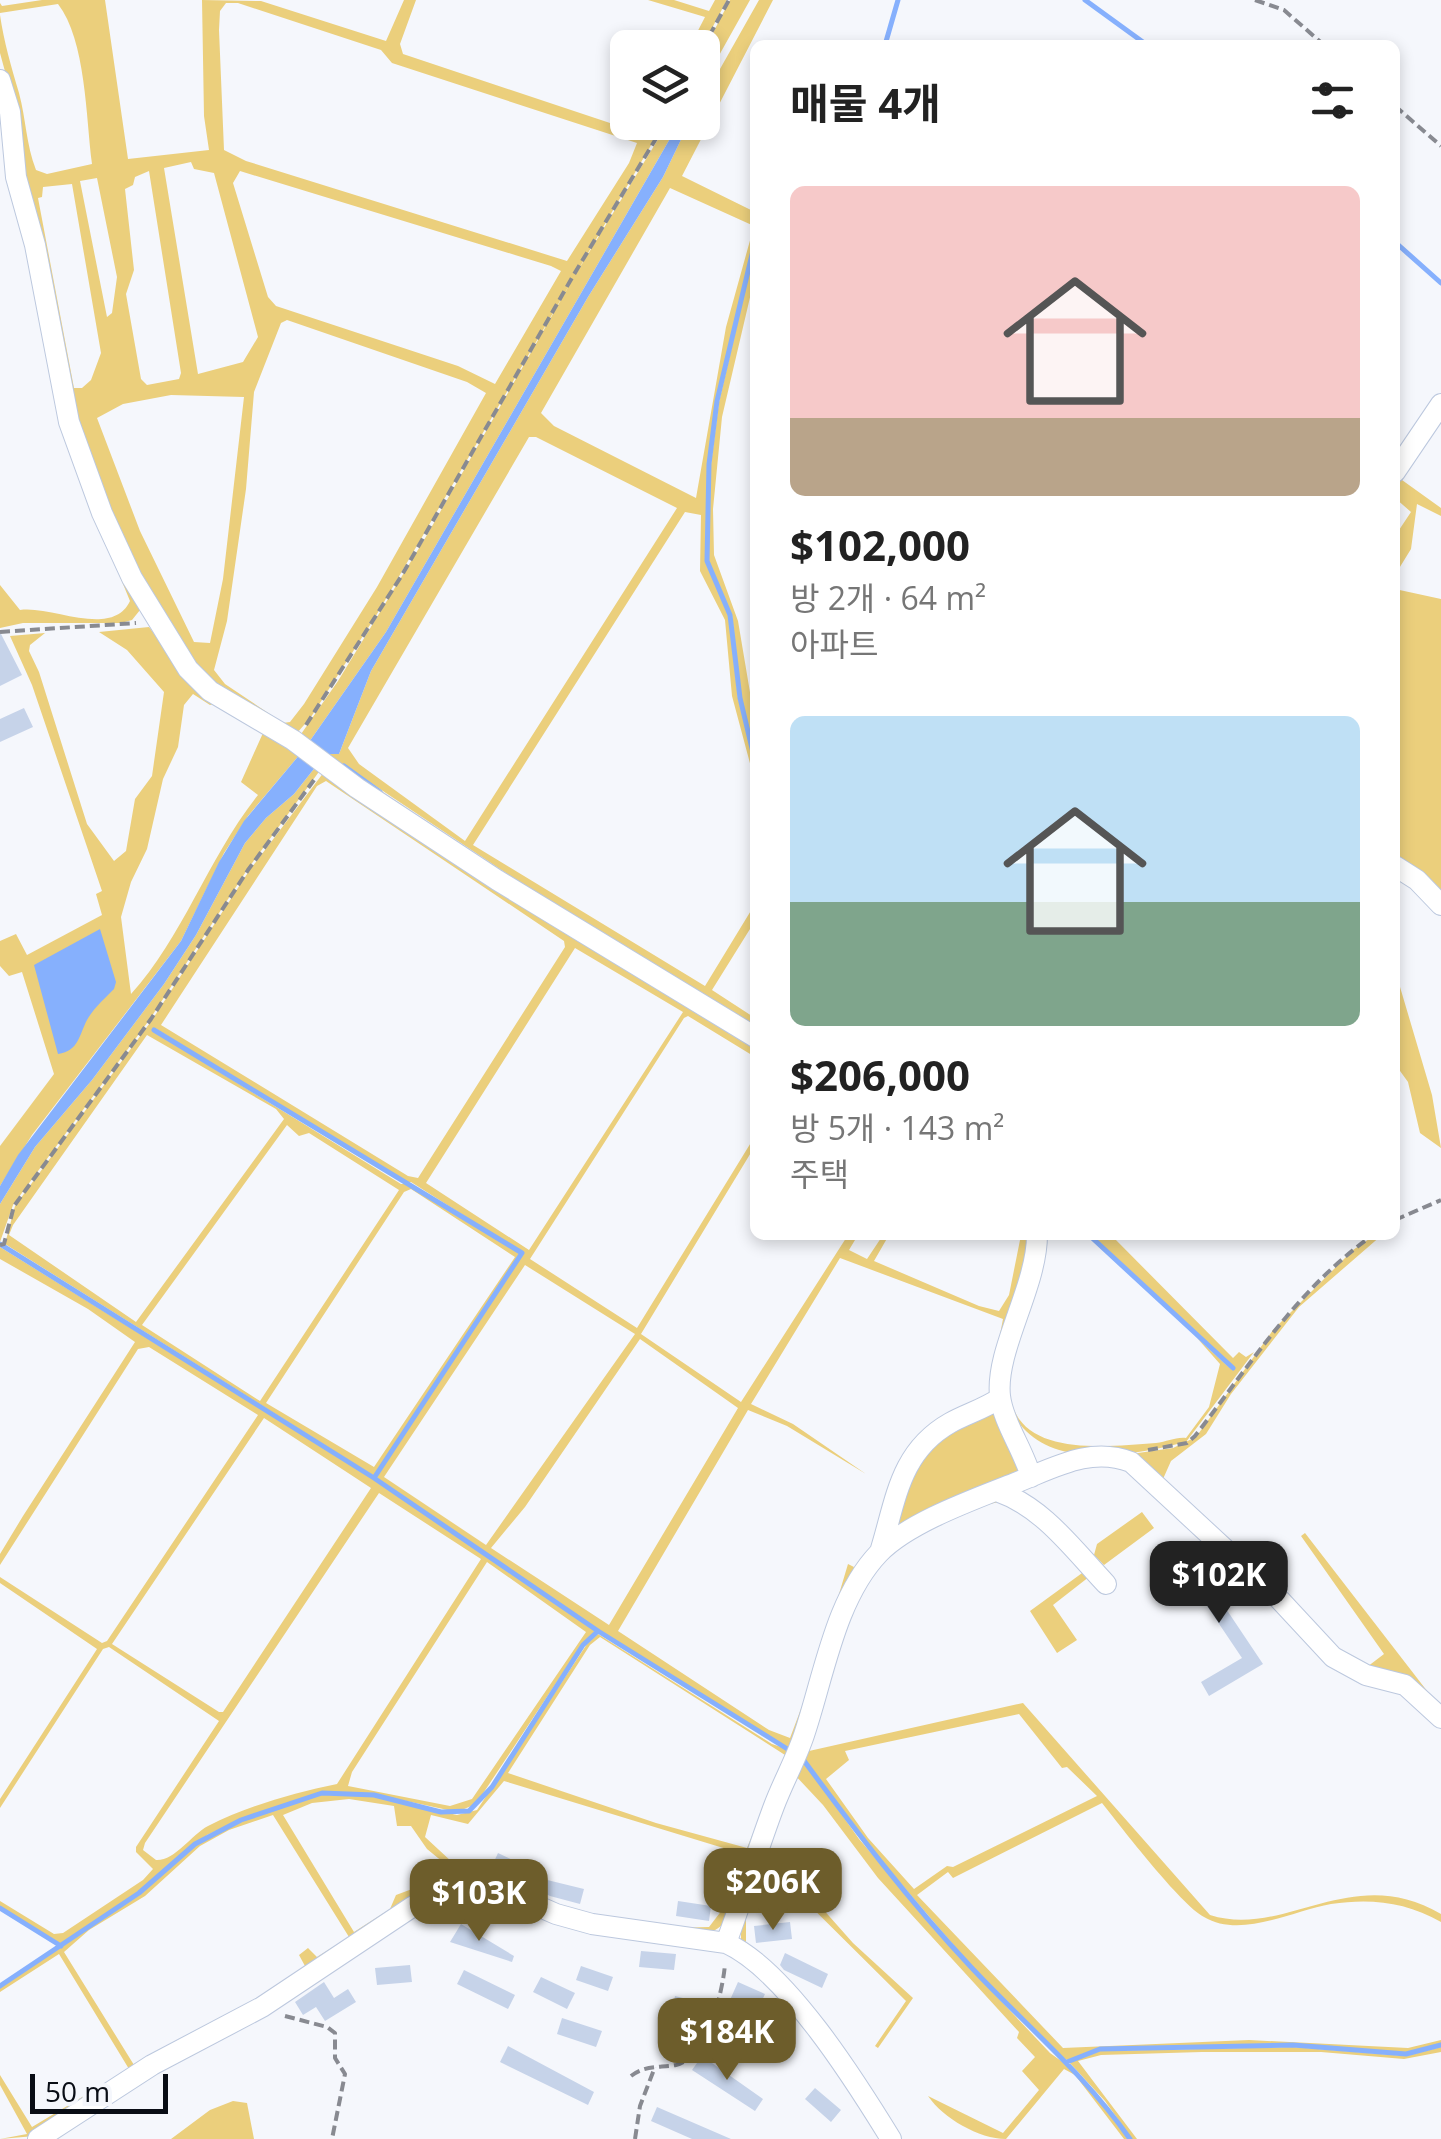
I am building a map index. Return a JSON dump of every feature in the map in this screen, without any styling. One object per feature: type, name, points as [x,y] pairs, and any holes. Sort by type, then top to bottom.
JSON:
[{"type":"street","points":[[0,80],[10,112],[16,177],[35,245],[69,422],[102,513],[156,619],[188,669],[210,692],[296,744],[497,880],[750,1034]]},
{"type":"street","points":[[1400,465],[1441,404]]},
{"type":"street","points":[[1400,869],[1417,880],[1441,905]]},
{"type":"street","points":[[1032,1477],[1000,1398],[1001,1376],[1026,1296],[1036,1240]]},
{"type":"street","points":[[879,1552],[896,1489],[918,1447],[952,1421],[1000,1398]]},
{"type":"street","points":[[726,1943],[802,1741],[855,1584],[879,1552],[908,1532],[996,1490],[1095,1454],[1111,1454],[1131,1462],[1280,1600],[1333,1657],[1366,1674],[1405,1686],[1441,1718]]},
{"type":"street","points":[[996,1490],[1022,1499],[1037,1511],[1106,1584]]},
{"type":"street","points":[[38,2139],[152,2065],[262,2008],[368,1934],[462,1880],[476,1879],[556,1914],[592,1924],[726,1943],[756,1961],[785,1990],[852,2076],[891,2139]]},
{"type":"path","points":[[712,30],[728,0]]},
{"type":"path","points":[[1255,0],[1284,10],[1318,40]]},
{"type":"path","points":[[1400,110],[1441,146]]},
{"type":"path","points":[[296,744],[386,602],[656,140]]},
{"type":"path","points":[[0,632],[114,627],[156,619]]},
{"type":"path","points":[[0,1245],[4,1244],[14,1206],[151,1020],[324,765]]},
{"type":"path","points":[[1400,1218],[1441,1200]]},
{"type":"path","points":[[1145,1450],[1187,1443],[1195,1436],[1272,1330],[1330,1270],[1366,1240]]},
{"type":"path","points":[[631,2076],[655,2066],[682,2064],[700,2045],[719,1999],[726,1943]]},
{"type":"path","points":[[262,2008],[300,2022],[327,2026],[335,2034],[335,2058],[346,2074],[332,2139]]},
{"type":"path","points":[[635,2139],[640,2106],[655,2066]]},
{"type":"shaded area","points":[[42,0],[105,0],[128,159],[209,150],[204,116],[202,0],[261,1],[386,41],[404,0],[416,0],[400,44],[403,54],[610,123],[610,134],[392,63],[381,50],[238,3],[226,3],[220,11],[219,30],[224,150],[246,161],[567,261],[629,163],[637,143],[628,140],[654,140],[377,614],[297,733],[206,679],[163,621],[87,461],[30,209],[16,112],[0,53],[0,15],[33,160],[36,170],[47,174],[92,164],[79,58],[58,4],[0,13],[0,3],[2,6]],"holes":[[[191,162],[194,169],[214,173],[258,337],[243,362],[198,374],[164,168]],[[149,171],[181,373],[179,379],[147,385],[141,379],[126,294],[134,270],[125,189],[133,185],[135,177]],[[240,171],[561,271],[495,384],[458,366],[276,306],[268,297],[233,183]],[[97,178],[117,277],[112,313],[107,317],[80,181]],[[72,184],[101,353],[91,380],[82,388],[74,388],[38,198],[42,197],[43,187]],[[287,320],[467,382],[486,393],[377,587],[304,704],[290,722],[283,723],[225,684],[214,670],[227,621],[246,489],[254,392],[281,323]],[[171,395],[244,397],[223,579],[210,643],[194,642],[140,531],[97,418],[123,404]]]},
{"type":"shaded area","points":[[648,0],[674,0],[709,11],[715,0],[727,0],[711,30],[698,30],[705,17]]},
{"type":"shaded area","points":[[730,0],[750,0],[720,54],[720,30],[714,30]]},
{"type":"shaded area","points":[[759,0],[773,0],[720,103],[720,69]]},
{"type":"shaded area","points":[[658,140],[669,140],[386,632],[307,745],[299,737],[427,535],[574,277]]},
{"type":"shaded area","points":[[681,140],[701,140],[682,176],[750,210],[750,224],[670,188],[541,413],[554,426],[696,498],[726,327],[750,240],[750,258],[716,401],[708,464],[705,561],[729,616],[750,763],[732,696],[725,620],[700,571],[701,515],[685,512],[473,845],[705,986],[750,912],[750,929],[712,990],[750,1015],[750,1023],[560,909],[344,765],[532,896],[325,754],[339,754],[371,671],[588,297],[663,177]],"holes":[[[529,437],[536,437],[677,508],[465,841],[359,764],[348,748]]]},
{"type":"shaded area","points":[[750,269],[750,297],[722,417],[713,509],[714,555],[738,621],[750,692],[750,735],[741,698],[732,615],[708,561],[711,464],[719,402]]},
{"type":"shaded area","points":[[73,462],[140,610],[132,620],[121,623],[23,623],[0,628],[0,585],[20,610],[80,618],[110,618],[130,601]]},
{"type":"shaded area","points":[[1400,479],[1441,508],[1441,516],[1417,504],[1411,549],[1400,567],[1400,528],[1411,512],[1400,502]]},
{"type":"shaded area","points":[[1400,590],[1441,599],[1441,901],[1400,867]]},
{"type":"shaded area","points":[[149,627],[186,676],[217,703],[210,705],[193,694],[184,705],[178,747],[163,779],[147,849],[131,882],[121,917],[131,994],[166,948],[224,845],[258,795],[241,782],[263,733],[301,753],[248,816],[224,853],[181,941],[32,1135],[0,1186],[0,1146],[54,1074],[22,972],[9,976],[0,966],[0,941],[16,934],[27,955],[102,915],[96,894],[102,891],[32,685],[10,636],[45,633],[30,645],[29,651],[87,824],[114,861],[126,851],[135,799],[152,776],[164,692],[127,650],[99,632]]},
{"type":"shaded area","points":[[317,765],[321,769],[247,870],[150,1019],[13,1205],[0,1242],[0,1204],[35,1147],[92,1080],[164,984],[196,935],[245,843]]},
{"type":"shaded area","points":[[324,772],[509,892],[750,1039],[750,1054],[688,1016],[684,1018],[530,1259],[637,1328],[750,1144],[750,1154],[641,1334],[741,1402],[845,1240],[855,1240],[849,1250],[867,1259],[880,1240],[886,1240],[874,1261],[999,1311],[1009,1295],[1020,1240],[1031,1240],[1028,1269],[995,1394],[987,1402],[1003,1319],[840,1258],[751,1404],[793,1424],[866,1474],[787,1426],[748,1410],[618,1631],[769,1730],[790,1738],[819,1661],[848,1564],[854,1567],[807,1715],[734,1910],[722,1925],[702,1934],[676,1934],[676,1928],[709,1927],[729,1901],[743,1854],[504,1781],[468,1824],[431,1815],[425,1837],[452,1862],[461,1877],[352,1940],[239,2017],[153,2060],[35,2136],[0,2139],[27,2134],[0,2085],[0,2075],[32,2127],[129,2069],[59,1954],[0,1992],[0,1987],[140,1894],[196,1845],[242,1821],[322,1794],[374,1797],[457,1815],[477,1810],[587,1644],[598,1634],[772,1744],[790,1750],[598,1630],[376,1477],[519,1258],[374,1476],[5,1244],[15,1206],[152,1020],[249,871]],"holes":[[[326,781],[564,941],[565,947],[418,1178],[408,1176],[161,1025],[317,786]],[[575,948],[683,1012],[529,1250],[426,1183]],[[155,1028],[523,1253],[409,1184],[401,1184],[153,1031]],[[147,1035],[276,1109],[284,1119],[136,1322],[9,1235]],[[287,1125],[299,1136],[309,1133],[399,1190],[260,1401],[142,1325]],[[411,1189],[515,1257],[374,1467],[266,1403],[404,1192]],[[525,1265],[635,1334],[486,1545],[384,1477]],[[640,1339],[738,1408],[609,1625],[491,1548],[525,1507]],[[600,1637],[785,1755],[747,1848],[656,1823],[508,1773],[590,1645]],[[349,1799],[394,1806],[397,1826],[411,1826],[427,1849],[449,1867],[431,1882],[396,1895],[390,1909],[354,1932],[283,1815],[312,1803]],[[273,1815],[349,1937],[317,1957],[308,1948],[299,1955],[305,1966],[225,2019],[134,2065],[64,1952],[89,1930],[145,1896],[200,1846],[229,1830]]]},
{"type":"shaded area","points":[[1400,987],[1432,1095],[1441,1148],[1420,1133],[1408,1082],[1400,1071]]},
{"type":"shaded area","points":[[1097,1240],[1116,1240],[1233,1358],[1239,1352],[1246,1357],[1254,1352],[1186,1442],[1146,1451],[1081,1454],[1042,1443],[1022,1427],[1004,1390],[1012,1361],[1010,1393],[1017,1416],[1032,1431],[1053,1441],[1104,1446],[1156,1443],[1186,1438],[1209,1407],[1220,1364],[1197,1338],[1232,1370],[1235,1368]]},
{"type":"shaded area","points":[[1368,1240],[1376,1240],[1299,1307],[1231,1394],[1206,1434],[1171,1461],[1163,1479],[1338,1650],[1367,1667],[1384,1654],[1301,1536],[1305,1533],[1441,1709],[1345,1660],[1131,1454],[1173,1448],[1196,1437],[1273,1330]]},
{"type":"shaded area","points":[[0,1247],[374,1479],[595,1631],[582,1644],[476,1804],[457,1812],[374,1794],[321,1792],[207,1835],[138,1892],[61,1944],[0,1907],[0,1901],[54,1934],[63,1933],[143,1880],[153,1869],[136,1852],[136,1847],[219,1721],[109,1647],[103,1649],[0,1808],[0,1799],[97,1649],[0,1583],[0,1577],[102,1643],[107,1641],[258,1415],[149,1347],[138,1349],[0,1565],[0,1554],[23,1516],[135,1342],[88,1309],[0,1259]],"holes":[[[264,1418],[371,1488],[223,1712],[219,1712],[112,1644]],[[379,1493],[481,1559],[337,1784],[271,1801],[223,1819],[163,1859],[156,1860],[143,1850]],[[487,1562],[586,1632],[472,1799],[450,1806],[348,1786],[352,1772]]]},
{"type":"shaded area","points":[[998,1405],[1023,1475],[891,1535],[897,1501],[927,1444]]},
{"type":"shaded area","points":[[1006,1494],[1019,1499],[944,1520],[908,1540],[880,1563],[846,1625],[809,1751],[1023,1703],[1210,1915],[1238,1920],[1265,1918],[1349,1897],[1378,1895],[1409,1900],[1441,1914],[1441,1922],[1401,1906],[1360,1901],[1250,1924],[1218,1923],[1204,1917],[1181,1897],[1102,1803],[953,1878],[948,1872],[917,1895],[1063,2048],[1249,2040],[1408,2048],[1441,2040],[1441,2044],[1406,2053],[1293,2044],[1100,2048],[1067,2060],[1052,2051],[969,1963],[861,1837],[801,1757],[859,1839],[967,1965],[1050,2053],[1078,2073],[1128,2139],[1124,2139],[1075,2075],[1064,2069],[1006,2139],[973,2131],[935,2104],[928,2096],[1003,2133],[1039,2090],[1022,2071],[1035,2057],[1017,2038],[1019,2032],[878,1878],[823,1805],[793,1773],[853,1598],[873,1565],[902,1541],[935,1523]],"holes":[[[1019,1714],[1062,1768],[1067,1767],[1097,1796],[953,1867],[947,1866],[914,1889],[868,1838],[826,1779],[849,1760],[845,1751]]]},
{"type":"shaded area","points":[[1142,1512],[1154,1528],[1104,1565],[1094,1555],[1097,1544]]},
{"type":"shaded area","points":[[1089,1568],[1094,1573],[1053,1605],[1077,1640],[1057,1653],[1030,1611]]},
{"type":"shaded area","points":[[766,1845],[853,1943],[913,1998],[878,2048],[875,2046],[906,2001],[774,1870],[761,1877],[753,1908],[746,1909],[746,1943],[741,1943],[741,1923]]},
{"type":"shaded area","points":[[1293,2047],[1406,2056],[1441,2047],[1441,2052],[1404,2059],[1321,2052],[1202,2052],[1101,2055],[1078,2061],[1137,2139],[1132,2139],[1105,2101],[1069,2062],[1100,2051]]},
{"type":"shaded area","points":[[233,2101],[247,2103],[254,2139],[171,2139],[210,2110]]},
{"type":"water","points":[[669,140],[681,140],[663,177],[588,297],[371,671],[339,754],[325,754],[307,745],[386,632]]},
{"type":"water","points":[[301,753],[317,765],[245,843],[196,935],[164,984],[92,1080],[35,1147],[0,1204],[0,1186],[18,1155],[181,941],[219,862],[244,821]]},
{"type":"water","points":[[100,929],[116,982],[114,989],[90,1016],[74,1046],[58,1054],[34,965]]},
{"type":"building","points":[[0,632],[22,675],[0,686]]},
{"type":"building","points":[[24,708],[33,727],[0,742],[0,719]]},
{"type":"building","points":[[1182,1543],[1263,1664],[1209,1696],[1201,1682],[1242,1658],[1170,1551]]},
{"type":"building","points":[[498,1853],[537,1872],[535,1877],[584,1889],[580,1904],[550,1896],[491,1868]]},
{"type":"building","points":[[678,1901],[711,1906],[709,1921],[676,1916]]},
{"type":"building","points":[[790,1922],[792,1939],[756,1943],[754,1926]]},
{"type":"building","points":[[461,1924],[514,1956],[512,1962],[450,1942]]},
{"type":"building","points":[[641,1951],[676,1954],[674,1970],[639,1967]]},
{"type":"building","points":[[785,1953],[828,1974],[822,1988],[784,1970],[780,1965]]},
{"type":"building","points":[[410,1965],[412,1982],[377,1985],[375,1968]]},
{"type":"building","points":[[581,1966],[613,1977],[608,1991],[576,1980]]},
{"type":"building","points":[[464,1970],[515,1995],[508,2009],[457,1984]]},
{"type":"building","points":[[541,1977],[575,1993],[567,2009],[533,1992]]},
{"type":"building","points":[[324,1982],[334,1998],[348,1989],[356,2002],[325,2021],[316,2007],[303,2015],[295,2002]]},
{"type":"building","points":[[738,1982],[765,1994],[749,2029],[756,2033],[747,2047],[717,2030],[721,2023],[672,2011],[675,1996],[726,2009]]},
{"type":"building","points":[[562,2018],[602,2031],[596,2047],[557,2034]]},
{"type":"building","points":[[508,2046],[594,2092],[588,2105],[500,2062]]},
{"type":"building","points":[[702,2056],[763,2099],[755,2111],[692,2070]]},
{"type":"building","points":[[815,2088],[841,2110],[831,2122],[805,2099]]},
{"type":"building","points":[[657,2107],[731,2139],[692,2139],[651,2121]]},
{"type":"waterway","points":[[886,40],[898,0]]},
{"type":"waterway","points":[[1085,0],[1140,40]]},
{"type":"waterway","points":[[1400,246],[1441,283]]},
{"type":"waterway","points":[[750,263],[717,401],[709,464],[707,561],[730,615],[740,698],[750,740]]},
{"type":"waterway","points":[[344,766],[380,792]]},
{"type":"waterway","points":[[154,1030],[522,1253],[374,1478]]},
{"type":"waterway","points":[[1094,1240],[1233,1368]]},
{"type":"waterway","points":[[0,1244],[374,1478],[598,1631],[789,1750]]},
{"type":"waterway","points":[[0,1986],[139,1893],[195,1844],[241,1820],[322,1793],[374,1795],[441,1812],[469,1811],[492,1787],[583,1645],[598,1631]]},
{"type":"waterway","points":[[802,1758],[925,1916],[1074,2071],[1130,2139]]},
{"type":"waterway","points":[[0,1908],[61,1946]]},
{"type":"waterway","points":[[1067,2062],[1100,2049],[1293,2045],[1406,2054],[1441,2045]]}]
